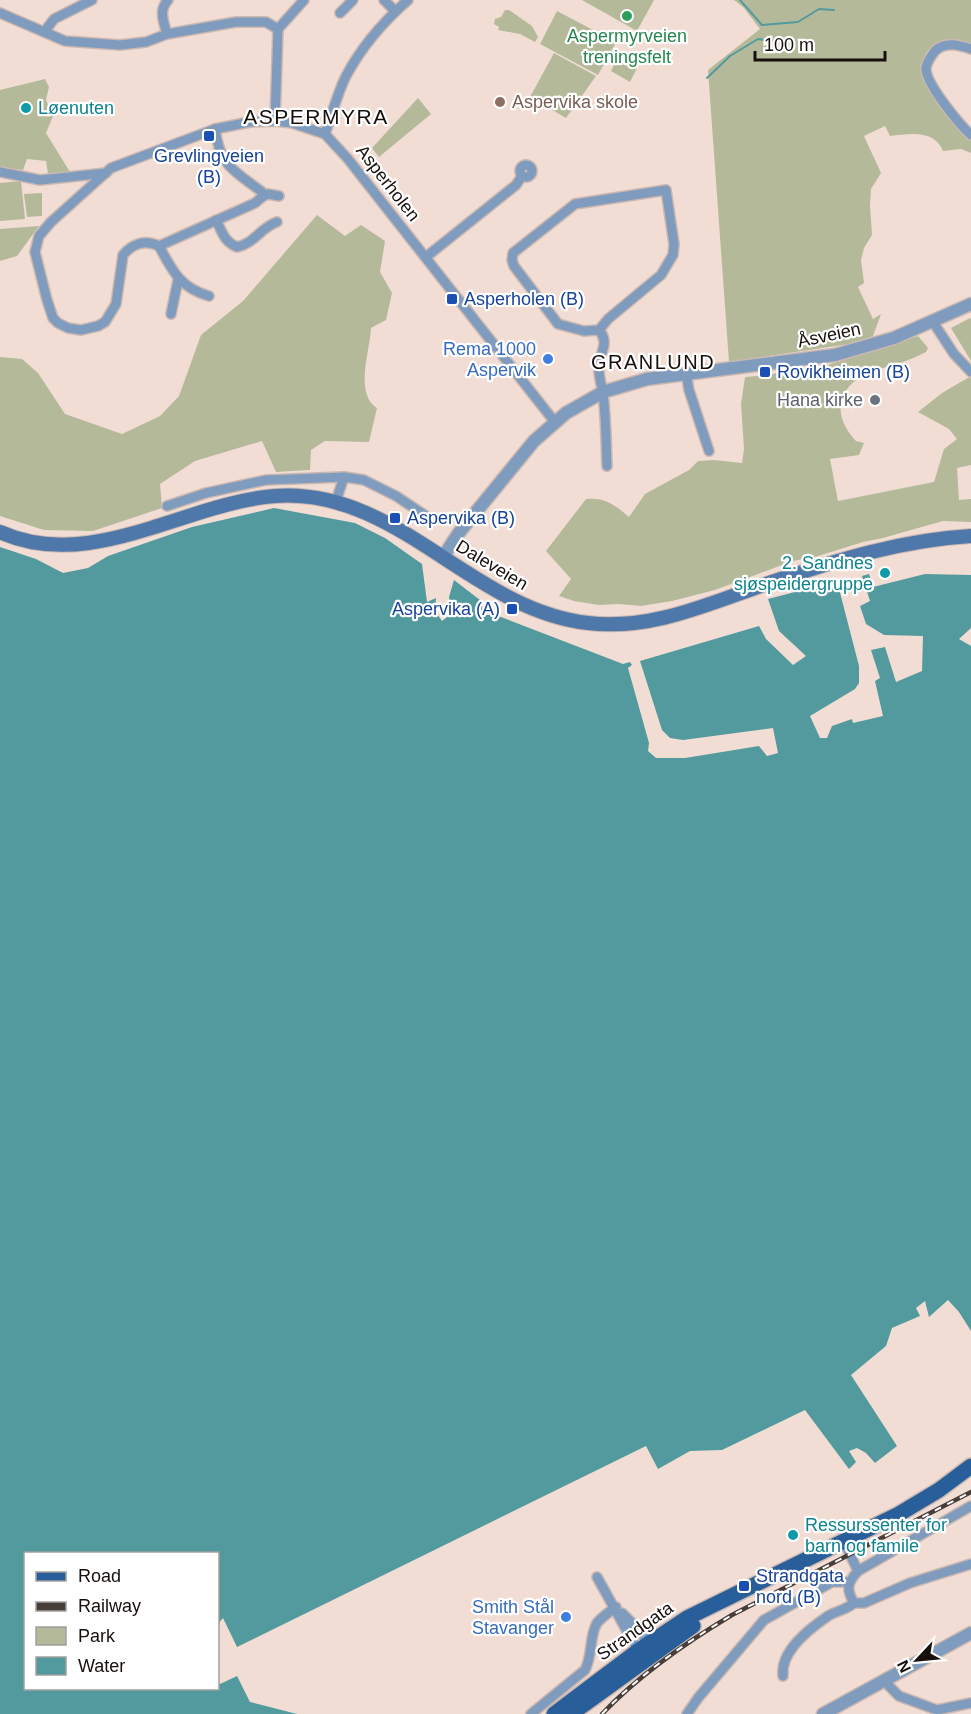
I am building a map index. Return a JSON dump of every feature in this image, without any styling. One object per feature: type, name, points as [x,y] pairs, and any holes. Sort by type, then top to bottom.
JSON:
[{"type":"main road","name":"Daleveien","points":[[0,532],[31,541],[56,544],[87,543],[129,534],[230,504],[275,496],[336,501],[378,517],[495,591],[535,610],[555,617],[588,623],[635,624],[672,616],[876,550],[915,542],[971,536]]},
{"type":"main road","name":"Strandgata","points":[[554,1714],[699,1612],[844,1542],[920,1502],[971,1466]]},
{"type":"main road","name":"Strandgata","points":[[571,1714],[646,1650]]},
{"type":"street","points":[[67,0],[72,10]]},
{"type":"street","points":[[45,31],[54,19],[92,0]]},
{"type":"street","points":[[167,34],[162,16],[163,5],[168,0]]},
{"type":"street","points":[[275,121],[278,29],[304,0]]},
{"type":"street","points":[[340,13],[353,0]]},
{"type":"street","points":[[384,0],[395,11]]},
{"type":"street","points":[[209,296],[195,292],[178,279],[164,259],[159,246],[152,242],[136,244],[123,255],[116,304],[105,322],[98,326],[75,330],[57,323],[46,300],[35,252],[39,236],[51,222],[111,168],[215,129],[250,122],[275,121],[292,123],[326,134],[346,77],[365,46],[395,11],[408,0]]},
{"type":"street","points":[[0,13],[75,44],[120,45],[146,42],[167,34],[236,22],[267,22],[278,29]]},
{"type":"street","points":[[971,49],[949,44],[937,49],[929,59],[926,68],[933,87],[971,135]]},
{"type":"street","points":[[215,129],[223,158],[237,175],[262,192],[262,197]]},
{"type":"street","name":"Asperholen","points":[[326,134],[554,421]]},
{"type":"street","points":[[0,172],[40,180],[106,173]]},
{"type":"street","points":[[426,257],[516,185],[522,176]]},
{"type":"street","points":[[666,190],[674,244],[673,255],[661,275],[608,319],[599,330],[584,331],[558,324],[514,266],[511,256],[575,204],[666,190]]},
{"type":"street","points":[[159,246],[255,203],[268,194],[279,196]]},
{"type":"street","points":[[216,220],[229,243],[237,247],[251,242],[265,227],[277,222]]},
{"type":"street","points":[[171,314],[178,279]]},
{"type":"street","name":"Åsveien","points":[[443,557],[458,534],[515,464],[554,421],[579,404],[603,392],[632,382],[687,373],[835,355],[894,338],[971,304]]},
{"type":"street","points":[[933,322],[954,354],[971,372]]},
{"type":"street","points":[[599,330],[605,341],[599,365],[603,392],[607,466]]},
{"type":"street","points":[[687,373],[689,390],[709,450]]},
{"type":"street","points":[[336,501],[344,477]]},
{"type":"street","points":[[167,506],[206,493],[266,480],[344,477],[364,480],[396,496],[429,518]]},
{"type":"street","points":[[854,1604],[847,1592],[848,1582],[858,1570],[971,1506]]},
{"type":"street","points":[[844,1542],[858,1570]]},
{"type":"street","points":[[783,1676],[782,1667],[787,1655],[798,1641],[830,1615],[910,1583],[971,1564]]},
{"type":"street","points":[[597,1577],[615,1607],[641,1632],[646,1650]]},
{"type":"street","points":[[687,1714],[764,1620],[832,1582],[848,1582]]},
{"type":"street","points":[[531,1714],[585,1670],[590,1661],[592,1635],[596,1625],[615,1607]]},
{"type":"street","points":[[823,1714],[971,1633]]},
{"type":"street","points":[[886,1680],[899,1696],[937,1710],[971,1703]]},
{"type":"green space","name":"Aspermyrveien treningsfelt","points":[[582,0],[654,0],[637,31]]},
{"type":"green space","points":[[734,0],[971,0],[971,46],[952,40],[938,43],[925,56],[923,68],[926,81],[934,94],[971,138],[971,153],[961,149],[943,151],[934,139],[920,134],[890,136],[885,126],[864,136],[881,173],[871,189],[872,235],[864,248],[861,260],[864,283],[858,287],[873,319],[881,314],[873,336],[849,344],[729,362],[708,70],[760,29],[744,8]]},
{"type":"green space","points":[[505,10],[509,10],[532,26],[538,37],[535,42],[520,34],[498,30],[499,27],[494,24],[495,19],[501,17]]},
{"type":"green space","points":[[557,11],[616,42],[598,75],[540,44]]},
{"type":"green space","points":[[554,53],[596,76],[566,118],[530,97]]},
{"type":"green space","points":[[618,57],[637,68],[630,82],[611,71]]},
{"type":"green space","points":[[45,79],[49,87],[46,100],[53,116],[46,133],[70,172],[48,174],[46,161],[27,159],[23,170],[0,167],[0,90]]},
{"type":"green space","points":[[418,98],[431,114],[379,157],[372,148]]},
{"type":"green space","points":[[21,181],[25,219],[0,221],[0,183]]},
{"type":"green space","points":[[42,193],[42,216],[27,217],[24,194]]},
{"type":"green space","points":[[317,215],[345,236],[361,225],[385,241],[380,272],[392,293],[386,320],[371,328],[365,382],[366,393],[377,408],[369,442],[325,441],[311,450],[310,470],[276,472],[262,441],[195,461],[160,484],[162,508],[93,531],[44,530],[0,516],[0,357],[22,359],[38,373],[65,414],[122,434],[160,416],[179,396],[201,335],[243,301]]},
{"type":"green space","points":[[39,226],[17,256],[0,261],[0,229]]},
{"type":"green space","points":[[971,319],[971,361],[951,328]]},
{"type":"green space","points":[[918,336],[928,348],[926,352],[866,374],[856,380],[844,394],[841,410],[845,426],[856,441],[864,443],[859,455],[830,459],[838,501],[934,482],[944,449],[957,439],[949,429],[918,412],[942,393],[971,376],[971,465],[957,468],[959,500],[971,499],[971,522],[943,521],[863,542],[815,557],[793,561],[715,590],[672,601],[641,606],[599,605],[559,596],[571,579],[546,551],[586,499],[599,499],[609,503],[629,517],[645,494],[689,470],[698,461],[742,463],[744,449],[741,404],[745,377],[825,366]]},
{"type":"water","points":[[274,508],[355,523],[385,538],[422,564],[427,602],[436,598],[435,611],[442,621],[451,614],[449,597],[454,580],[480,600],[485,615],[496,615],[623,664],[630,662],[632,665],[628,668],[649,743],[648,751],[656,758],[685,758],[759,746],[767,756],[778,753],[773,728],[683,740],[670,738],[662,730],[640,661],[759,626],[766,639],[793,665],[806,656],[779,631],[768,599],[837,581],[859,666],[859,683],[855,689],[810,716],[820,738],[827,738],[832,726],[852,719],[853,723],[883,716],[875,681],[880,678],[871,650],[885,647],[896,682],[922,671],[923,636],[884,635],[866,624],[860,606],[870,601],[862,576],[869,574],[873,587],[925,574],[971,575],[971,628],[959,639],[971,646],[971,1331],[948,1300],[929,1317],[925,1301],[916,1308],[920,1316],[892,1328],[886,1346],[851,1375],[897,1446],[875,1463],[866,1453],[857,1448],[849,1451],[856,1462],[849,1469],[805,1410],[722,1450],[690,1451],[658,1469],[646,1446],[237,1647],[223,1618],[219,1623],[219,1552],[24,1552],[24,1690],[219,1690],[219,1685],[237,1676],[250,1702],[297,1714],[0,1714],[0,547],[36,559],[63,573],[88,568],[108,556],[192,527]]},
{"type":"waterway","points":[[740,0],[762,25],[798,22],[819,9],[834,10]]},
{"type":"waterway","points":[[707,78],[730,56],[758,39],[777,41]]},
{"type":"railway","points":[[602,1714],[664,1660],[732,1615],[971,1492]]},
{"type":"place","name":"Aspermyrveien treningsfelt","points":[[627,16]]},
{"type":"place","name":"Aspervika skole","points":[[500,102]]},
{"type":"place","name":"Løenuten","points":[[26,108]]},
{"type":"place","name":"Grevlingveien (B)","points":[[209,136]]},
{"type":"place","name":"Asperholen (B)","points":[[452,299]]},
{"type":"place","name":"Rema 1000 Aspervik","points":[[548,359]]},
{"type":"place","name":"Rovikheimen (B)","points":[[765,372]]},
{"type":"place","name":"Hana kirke","points":[[875,400]]},
{"type":"place","name":"Aspervika (B)","points":[[395,518]]},
{"type":"place","name":"2. Sandnes sjøspeidergruppe","points":[[885,573]]},
{"type":"place","name":"Aspervika (A)","points":[[512,609]]},
{"type":"place","name":"Ressurssenter for barn og famile","points":[[793,1535]]},
{"type":"place","name":"Strandgata nord (B)","points":[[744,1586]]},
{"type":"place","name":"Smith Stål Stavanger","points":[[566,1617]]},
{"type":"district","name":"ASPERMYRA","points":[[316,117]]},
{"type":"district","name":"GRANLUND","points":[[653,362]]}]
